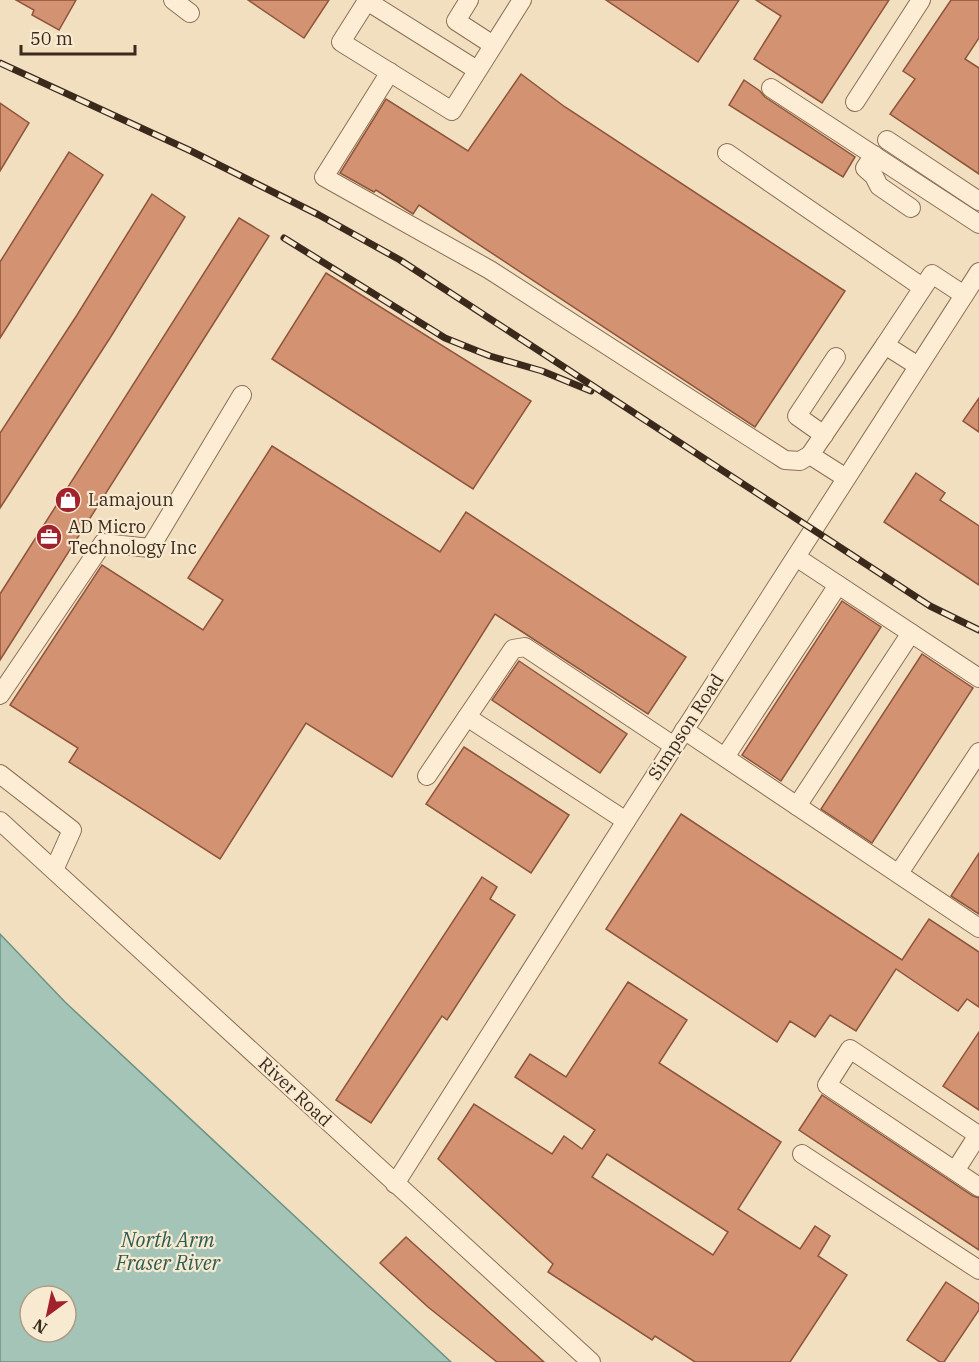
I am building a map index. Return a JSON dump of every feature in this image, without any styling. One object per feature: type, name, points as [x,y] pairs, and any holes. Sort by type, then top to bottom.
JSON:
[{"type":"street","points":[[173,0],[190,13]]},
{"type":"street","points":[[469,0],[456,21],[493,45]]},
{"type":"street","points":[[477,70],[367,1],[341,42],[452,111],[522,0]]},
{"type":"street","points":[[855,102],[921,0]]},
{"type":"street","points":[[390,72],[324,177],[490,270],[785,460],[800,461],[810,455],[932,274],[964,295]]},
{"type":"street","points":[[771,88],[979,224]]},
{"type":"street","points":[[887,140],[979,201]]},
{"type":"street","points":[[727,153],[922,287]]},
{"type":"street","points":[[874,155],[865,168],[874,176],[879,186],[911,208]]},
{"type":"street","name":"Simpson Road","points":[[395,1184],[979,272]]},
{"type":"street","points":[[885,345],[918,366]]},
{"type":"street","points":[[824,435],[797,416],[836,357]]},
{"type":"street","points":[[0,695],[104,543],[150,548],[242,395]]},
{"type":"street","points":[[810,455],[846,478]]},
{"type":"street","points":[[796,556],[979,678]]},
{"type":"street","points":[[725,757],[838,585]]},
{"type":"street","points":[[797,806],[911,633]]},
{"type":"street","points":[[427,776],[513,649],[525,647],[674,746]]},
{"type":"street","points":[[467,717],[626,821]]},
{"type":"street","points":[[684,730],[979,928]]},
{"type":"street","points":[[899,873],[979,752]]},
{"type":"street","points":[[0,774],[72,830],[54,870]]},
{"type":"street","name":"River Road","points":[[0,821],[591,1362]]},
{"type":"street","points":[[955,1171],[978,1135],[850,1049],[827,1085],[955,1171],[979,1187]]},
{"type":"street","points":[[802,1154],[979,1270]]},
{"type":"water","name":"North Arm Fraser River","points":[[0,934],[65,1002],[451,1362],[0,1362]]},
{"type":"building","points":[[16,0],[76,0],[59,30],[32,15],[34,10]]},
{"type":"building","points":[[248,0],[329,0],[304,38]]},
{"type":"building","points":[[606,0],[739,0],[698,62]]},
{"type":"building","points":[[756,0],[889,0],[822,103],[754,59],[781,16]]},
{"type":"building","points":[[951,0],[979,0],[979,38],[965,59],[979,68],[979,174],[890,114],[915,79],[903,71]]},
{"type":"building","points":[[521,74],[565,107],[845,291],[755,427],[419,205],[413,214],[376,190],[374,192],[340,173],[386,99],[468,151]]},
{"type":"building","points":[[744,80],[765,97],[855,157],[843,177],[729,105]]},
{"type":"building","points":[[0,103],[29,123],[0,171]]},
{"type":"building","points":[[69,152],[103,175],[0,338],[0,262]]},
{"type":"building","points":[[152,194],[185,217],[0,508],[0,433]]},
{"type":"building","points":[[239,218],[269,236],[0,660],[0,594]]},
{"type":"building","points":[[326,273],[531,401],[473,489],[272,359]]},
{"type":"building","points":[[979,398],[979,432],[963,421]]},
{"type":"building","points":[[272,446],[440,552],[466,512],[686,657],[648,714],[495,614],[392,777],[306,723],[220,859],[69,762],[78,748],[10,705],[102,565],[203,630],[223,600],[188,578]]},
{"type":"building","points":[[916,473],[945,493],[940,500],[979,526],[979,585],[884,522]]},
{"type":"building","points":[[842,601],[881,627],[781,781],[742,755]]},
{"type":"building","points":[[922,654],[973,688],[872,843],[821,809]]},
{"type":"building","points":[[519,661],[627,734],[600,773],[492,700]]},
{"type":"building","points":[[464,747],[569,815],[531,873],[426,804]]},
{"type":"building","points":[[681,814],[902,960],[929,919],[979,952],[979,1007],[967,999],[958,1011],[896,969],[856,1031],[830,1015],[815,1037],[790,1021],[777,1042],[606,929]]},
{"type":"building","points":[[979,853],[979,914],[951,896]]},
{"type":"building","points":[[482,877],[497,887],[490,899],[515,915],[447,1020],[442,1016],[371,1123],[336,1100]]},
{"type":"building","points":[[628,982],[687,1020],[659,1063],[781,1142],[738,1209],[800,1249],[815,1226],[830,1236],[818,1256],[847,1275],[790,1362],[695,1362],[655,1336],[652,1340],[548,1272],[553,1264],[438,1159],[474,1104],[552,1154],[564,1136],[582,1149],[595,1130],[515,1077],[530,1054],[566,1077]],"holes":[[[607,1154],[728,1232],[713,1255],[592,1177]]]},
{"type":"building","points":[[979,1032],[979,1110],[943,1086]]},
{"type":"building","points":[[822,1095],[979,1198],[979,1250],[799,1130]]},
{"type":"building","points":[[406,1237],[544,1362],[497,1362],[428,1307],[380,1263]]},
{"type":"building","points":[[946,1282],[979,1304],[979,1310],[944,1362],[940,1362],[907,1340]]},
{"type":"railway","points":[[0,63],[191,151],[319,215],[400,260],[930,606],[979,630]]},
{"type":"railway","points":[[284,238],[445,338],[490,356],[542,371],[591,391]]},
{"type":"place","name":"Lamajoun","points":[[68,500]]},
{"type":"place","name":"AD Micro Technology Inc","points":[[49,537]]}]
